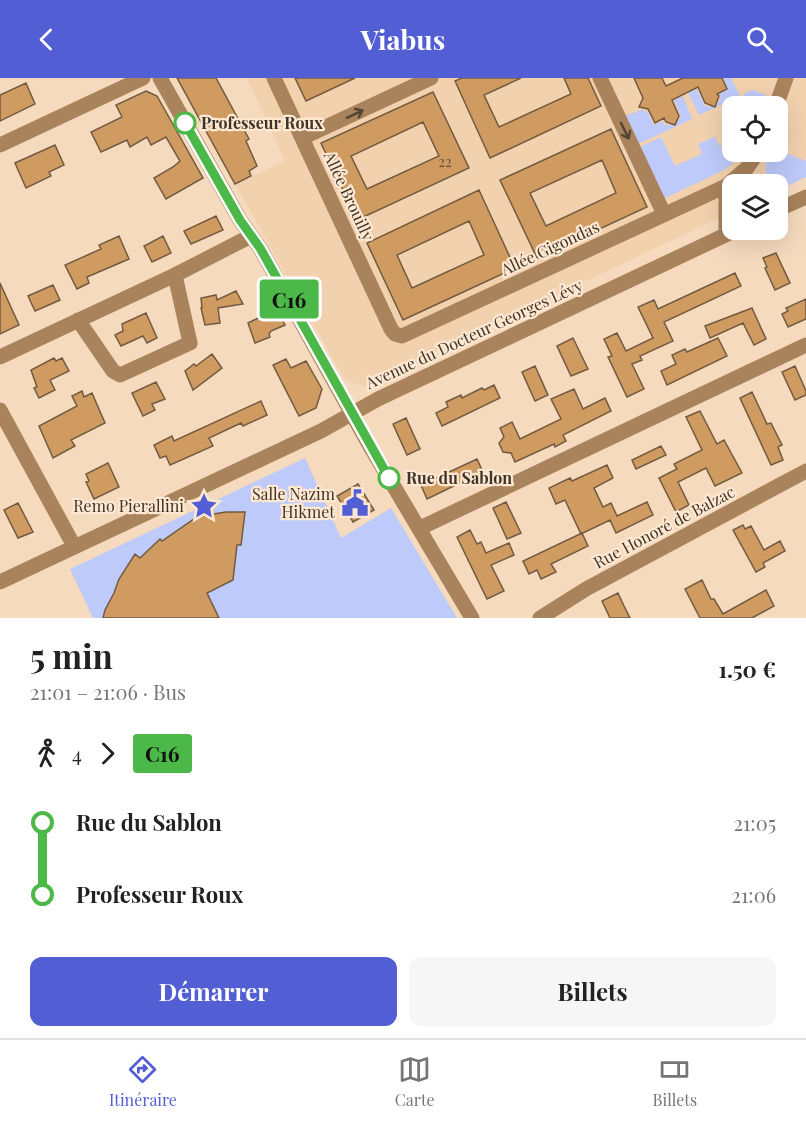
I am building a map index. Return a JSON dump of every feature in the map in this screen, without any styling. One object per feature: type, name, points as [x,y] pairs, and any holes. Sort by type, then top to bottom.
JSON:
[{"type":"street","points":[[0,145],[143,78]]},
{"type":"street","points":[[160,78],[260,248],[371,448],[472,618]]},
{"type":"street","name":"Allée Brouilly","points":[[274,78],[391,329]]},
{"type":"street","points":[[302,138],[431,78]]},
{"type":"street","points":[[600,78],[664,214]]},
{"type":"street","points":[[780,96],[786,78]]},
{"type":"street","name":"Allée Gigondas","points":[[742,174],[751,162]]},
{"type":"street","name":"Allée Gigondas","points":[[391,329],[395,334],[402,336],[410,334],[664,214],[722,192]]},
{"type":"street","points":[[788,205],[806,197]]},
{"type":"street","points":[[0,357],[175,275],[251,236]]},
{"type":"street","name":"Avenue du Docteur Georges Lévy","points":[[0,582],[321,431],[389,393],[722,236]]},
{"type":"street","points":[[78,320],[113,371],[120,375],[150,362],[190,343],[175,275]]},
{"type":"street","points":[[420,528],[806,345]]},
{"type":"street","points":[[0,410],[74,546]]},
{"type":"street","name":"Rue Honoré de Balzac","points":[[540,618],[586,589],[806,471]]},
{"type":"shaded area","points":[[247,78],[806,78],[806,177],[788,186],[788,174],[722,174],[722,217],[363,386],[345,380],[235,184],[285,161]]},
{"type":"shaded area","points":[[723,78],[731,78],[740,96],[722,96],[722,104],[699,115],[688,93],[697,89],[705,106],[715,107],[721,98],[719,94],[728,89]]},
{"type":"shaded area","points":[[752,90],[765,96],[744,96],[743,94]]},
{"type":"shaded area","points":[[683,96],[692,119],[638,144],[625,116],[643,109],[644,112],[647,111],[654,125],[663,121],[665,125],[675,125],[681,117],[674,100]]},
{"type":"shaded area","points":[[661,137],[675,166],[702,154],[698,144],[715,137],[719,146],[722,145],[722,162],[735,162],[724,170],[663,199],[640,147]]},
{"type":"shaded area","points":[[788,154],[806,161],[806,177],[788,186],[788,174],[766,174],[766,162],[788,162]]},
{"type":"shaded area","points":[[305,458],[341,538],[391,508],[457,618],[93,618],[70,569]]},
{"type":"building","points":[[177,78],[216,78],[249,139],[246,141],[257,166],[249,171],[251,176],[235,184]]},
{"type":"building","points":[[295,78],[355,78],[306,101]]},
{"type":"building","points":[[462,78],[521,78],[484,95],[499,127],[571,94],[564,78],[588,78],[601,106],[490,158],[455,81]]},
{"type":"building","points":[[634,78],[662,78],[666,86],[683,78],[722,78],[727,89],[717,94],[719,96],[715,107],[705,103],[698,87],[672,100],[679,116],[675,125],[666,122],[664,118],[655,123],[648,109],[639,107],[643,98]]},
{"type":"building","points":[[26,83],[35,104],[0,121],[0,95]]},
{"type":"building","points":[[146,91],[157,96],[203,178],[166,199],[154,178],[180,161],[166,137],[151,145],[147,137],[130,147],[127,140],[101,152],[91,132],[122,117],[116,105]]},
{"type":"building","points":[[433,92],[469,168],[357,220],[321,143]],"holes":[[[423,122],[439,156],[367,189],[351,156]]]},
{"type":"building","points":[[611,129],[647,207],[537,258],[500,180]],"holes":[[[602,160],[616,193],[546,226],[530,193]]]},
{"type":"building","points":[[55,145],[64,165],[49,172],[51,176],[26,188],[15,163]]},
{"type":"building","points":[[479,190],[515,268],[403,320],[367,243]],"holes":[[[469,221],[484,255],[412,288],[397,255]]]},
{"type":"building","points":[[216,216],[223,230],[191,244],[184,231]]},
{"type":"building","points":[[119,236],[129,259],[87,277],[89,283],[77,289],[65,265],[101,249],[99,245]]},
{"type":"building","points":[[163,236],[171,253],[152,262],[144,246]]},
{"type":"building","points":[[776,253],[790,283],[775,290],[763,258]]},
{"type":"building","points":[[735,273],[741,286],[664,322],[673,341],[640,356],[642,360],[632,364],[644,389],[627,397],[608,357],[612,356],[604,339],[617,333],[626,351],[653,338],[638,307],[654,300],[658,309]]},
{"type":"building","points":[[0,283],[19,325],[0,334]]},
{"type":"building","points":[[53,285],[60,300],[35,311],[28,296]]},
{"type":"building","points":[[236,291],[243,304],[218,308],[220,323],[205,325],[201,298],[216,295],[217,300]]},
{"type":"building","points":[[806,299],[806,319],[788,327],[782,314],[788,311],[786,308]]},
{"type":"building","points":[[752,308],[766,339],[754,345],[743,323],[710,338],[705,326]]},
{"type":"building","points":[[277,309],[285,325],[271,331],[270,337],[255,343],[248,323]]},
{"type":"building","points":[[146,313],[157,338],[147,343],[143,336],[121,346],[115,335],[123,331],[122,324]]},
{"type":"building","points":[[573,338],[588,369],[571,376],[557,346]]},
{"type":"building","points":[[718,338],[727,356],[667,385],[661,371],[676,364],[672,355],[685,349],[687,352]]},
{"type":"building","points":[[212,354],[222,368],[193,390],[185,371]]},
{"type":"building","points":[[54,358],[56,361],[62,358],[69,371],[50,380],[55,390],[39,398],[34,388],[37,387],[31,370]]},
{"type":"building","points":[[286,359],[291,368],[306,361],[322,389],[316,408],[299,416],[273,365]]},
{"type":"building","points":[[535,366],[548,395],[535,401],[522,372]]},
{"type":"building","points":[[795,366],[806,395],[795,400],[782,372]]},
{"type":"building","points":[[156,382],[165,399],[152,404],[155,410],[143,416],[132,393]]},
{"type":"building","points":[[494,385],[500,398],[442,426],[436,413],[448,407],[446,402]]},
{"type":"building","points":[[574,389],[583,409],[605,398],[611,411],[563,435],[566,441],[555,447],[554,444],[515,462],[511,453],[503,452],[499,443],[504,437],[500,428],[512,422],[520,439],[561,419],[551,399]]},
{"type":"building","points":[[82,391],[84,397],[92,393],[105,423],[71,440],[75,446],[53,458],[39,426],[77,406],[72,396]]},
{"type":"building","points":[[752,392],[767,424],[771,423],[782,445],[778,447],[783,460],[771,465],[740,398]]},
{"type":"building","points":[[261,401],[267,415],[243,426],[241,423],[209,438],[213,446],[170,465],[166,456],[160,458],[154,445],[172,436],[174,441]]},
{"type":"building","points":[[700,411],[717,444],[724,440],[742,473],[715,486],[706,468],[678,482],[689,505],[676,512],[659,478],[677,469],[674,464],[702,450],[686,417]]},
{"type":"building","points":[[406,418],[420,449],[407,455],[393,424]]},
{"type":"building","points":[[661,446],[666,455],[636,469],[632,460]]},
{"type":"building","points":[[477,459],[483,472],[427,499],[421,485]]},
{"type":"building","points":[[108,463],[119,487],[94,499],[86,482],[89,481],[86,474]]},
{"type":"building","points":[[607,465],[613,478],[594,488],[603,507],[611,503],[617,516],[647,502],[653,515],[616,533],[610,520],[581,534],[565,500],[556,504],[549,488],[570,478],[572,481]]},
{"type":"building","name":"Salle Nazim Hikmet","points":[[358,484],[374,510],[353,522],[337,496]]},
{"type":"building","points":[[506,502],[521,533],[507,539],[493,508]]},
{"type":"building","points":[[18,503],[33,532],[18,538],[4,510]]},
{"type":"building","points":[[226,512],[245,512],[241,545],[237,545],[233,580],[207,593],[219,618],[103,618],[119,579],[135,554],[140,558],[160,539],[162,541],[194,519]]},
{"type":"building","points":[[743,525],[745,529],[751,526],[764,550],[780,541],[785,551],[763,563],[765,567],[756,572],[733,530]]},
{"type":"building","points":[[470,530],[477,544],[481,542],[486,553],[509,543],[514,555],[491,565],[504,591],[487,599],[457,537]]},
{"type":"building","points":[[582,533],[588,546],[551,564],[556,572],[541,579],[537,570],[529,574],[523,561]]},
{"type":"building","points":[[702,580],[711,599],[714,599],[723,614],[766,590],[774,606],[752,618],[700,618],[685,589]]},
{"type":"building","points":[[618,593],[630,618],[610,618],[602,601]]},
{"type":"bus line","name":"C16","points":[[185,123],[240,220],[260,248],[389,478]]},
{"type":"place","name":"Professeur Roux","points":[[185,123]]},
{"type":"place","name":"Rue du Sablon","points":[[389,478]]},
{"type":"place","name":"Salle Nazim Hikmet","points":[[355,503]]},
{"type":"place","name":"Remo Pierallini","points":[[204,506]]}]
